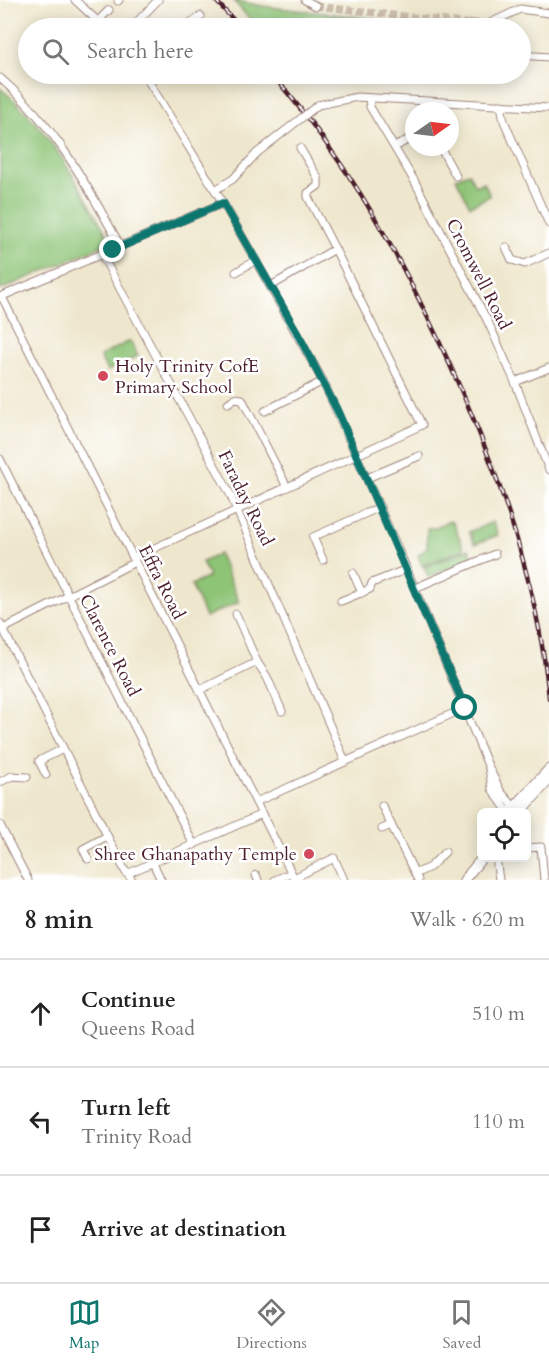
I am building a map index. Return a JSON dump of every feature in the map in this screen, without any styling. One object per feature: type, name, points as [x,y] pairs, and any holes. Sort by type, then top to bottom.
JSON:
[{"type":"main road","points":[[518,808],[549,769]]},
{"type":"main road","points":[[528,797],[549,780]]},
{"type":"main road","points":[[464,880],[479,862]]},
{"type":"street","points":[[75,0],[95,18]]},
{"type":"street","points":[[141,18],[158,0]]},
{"type":"street","points":[[305,0],[316,6]]},
{"type":"street","points":[[501,18],[520,9],[549,14]]},
{"type":"street","points":[[101,18],[109,10]]},
{"type":"street","points":[[531,56],[549,57]]},
{"type":"street","points":[[0,78],[34,110],[58,140],[78,169],[121,247]]},
{"type":"street","points":[[150,84],[223,203],[323,381],[415,588],[489,768],[501,792],[513,808]]},
{"type":"street","points":[[215,190],[232,179],[257,153],[318,105],[347,98],[369,98],[549,108]]},
{"type":"street","name":"Cromwell Road","points":[[369,98],[370,106],[395,147],[488,322],[515,382],[549,470]]},
{"type":"street","points":[[501,105],[504,121],[549,224]]},
{"type":"street","points":[[395,147],[405,141]]},
{"type":"street","points":[[262,814],[153,863],[131,877],[124,871],[1,626],[69,596],[134,560],[237,510],[420,427],[423,422],[308,197],[308,193],[318,186],[318,178],[300,148]]},
{"type":"street","points":[[445,156],[456,176]]},
{"type":"street","points":[[1,297],[223,203]]},
{"type":"street","points":[[506,247],[512,260],[525,264],[549,253]]},
{"type":"street","points":[[271,286],[335,249]]},
{"type":"street","name":"Faraday Road","points":[[102,255],[237,510],[345,761]]},
{"type":"street","points":[[236,272],[256,260]]},
{"type":"street","name":"Effra Road","points":[[1,297],[293,877]]},
{"type":"street","points":[[515,382],[549,368]]},
{"type":"street","points":[[265,411],[323,381]]},
{"type":"street","points":[[228,403],[235,398],[242,399],[287,487]]},
{"type":"street","points":[[367,478],[419,456]]},
{"type":"street","name":"Clarence Road","points":[[0,459],[194,845]]},
{"type":"street","points":[[323,560],[313,537],[380,507]]},
{"type":"street","points":[[415,588],[495,554]]},
{"type":"street","points":[[341,602],[370,589],[372,583],[406,569]]},
{"type":"street","points":[[353,573],[362,593]]},
{"type":"street","points":[[236,614],[282,711]]},
{"type":"street","points":[[200,690],[257,662]]},
{"type":"street","points":[[256,802],[465,708]]},
{"type":"street","points":[[46,775],[39,761],[63,749]]},
{"type":"street","points":[[0,782],[12,776],[27,777]]},
{"type":"street","points":[[382,806],[416,877],[445,852]]},
{"type":"street","points":[[0,825],[28,880]]},
{"type":"street","points":[[382,830],[392,825]]},
{"type":"street","points":[[88,859],[82,849],[107,836]]},
{"type":"street","points":[[531,848],[541,847],[544,880]]},
{"type":"street","points":[[275,880],[293,877],[334,858],[344,880]]},
{"type":"street","points":[[497,862],[500,880]]},
{"type":"street","points":[[153,863],[161,880]]},
{"type":"green space","points":[[233,0],[262,6],[367,18],[248,18]]},
{"type":"green space","points":[[0,88],[34,121],[63,159],[111,242],[0,290]]},
{"type":"green space","points":[[469,173],[475,186],[484,182],[490,196],[470,206],[456,178]]},
{"type":"green space","points":[[130,341],[138,356],[107,371],[100,356]]},
{"type":"green space","points":[[448,521],[453,522],[464,549],[422,566],[418,555],[427,548],[427,528],[434,528]]},
{"type":"green space","points":[[493,522],[498,535],[475,544],[469,532]]},
{"type":"green space","points":[[469,549],[473,557],[469,561],[428,577],[424,567]]},
{"type":"green space","points":[[219,554],[239,602],[205,617],[191,585],[209,577],[202,562]]},
{"type":"tunnel","points":[[316,6],[421,18]]},
{"type":"railway","points":[[215,0],[232,18]]},
{"type":"railway","points":[[280,84],[326,143],[390,243],[438,339],[476,425],[523,559],[543,651],[549,698]]},
{"type":"place","name":"Holy Trinity CofE Primary School","points":[[103,376]]},
{"type":"place","name":"Shree Ghanapathy Temple","points":[[309,854]]},
{"type":"route","points":[[113,250],[223,203],[297,332],[337,410],[465,708]]}]
